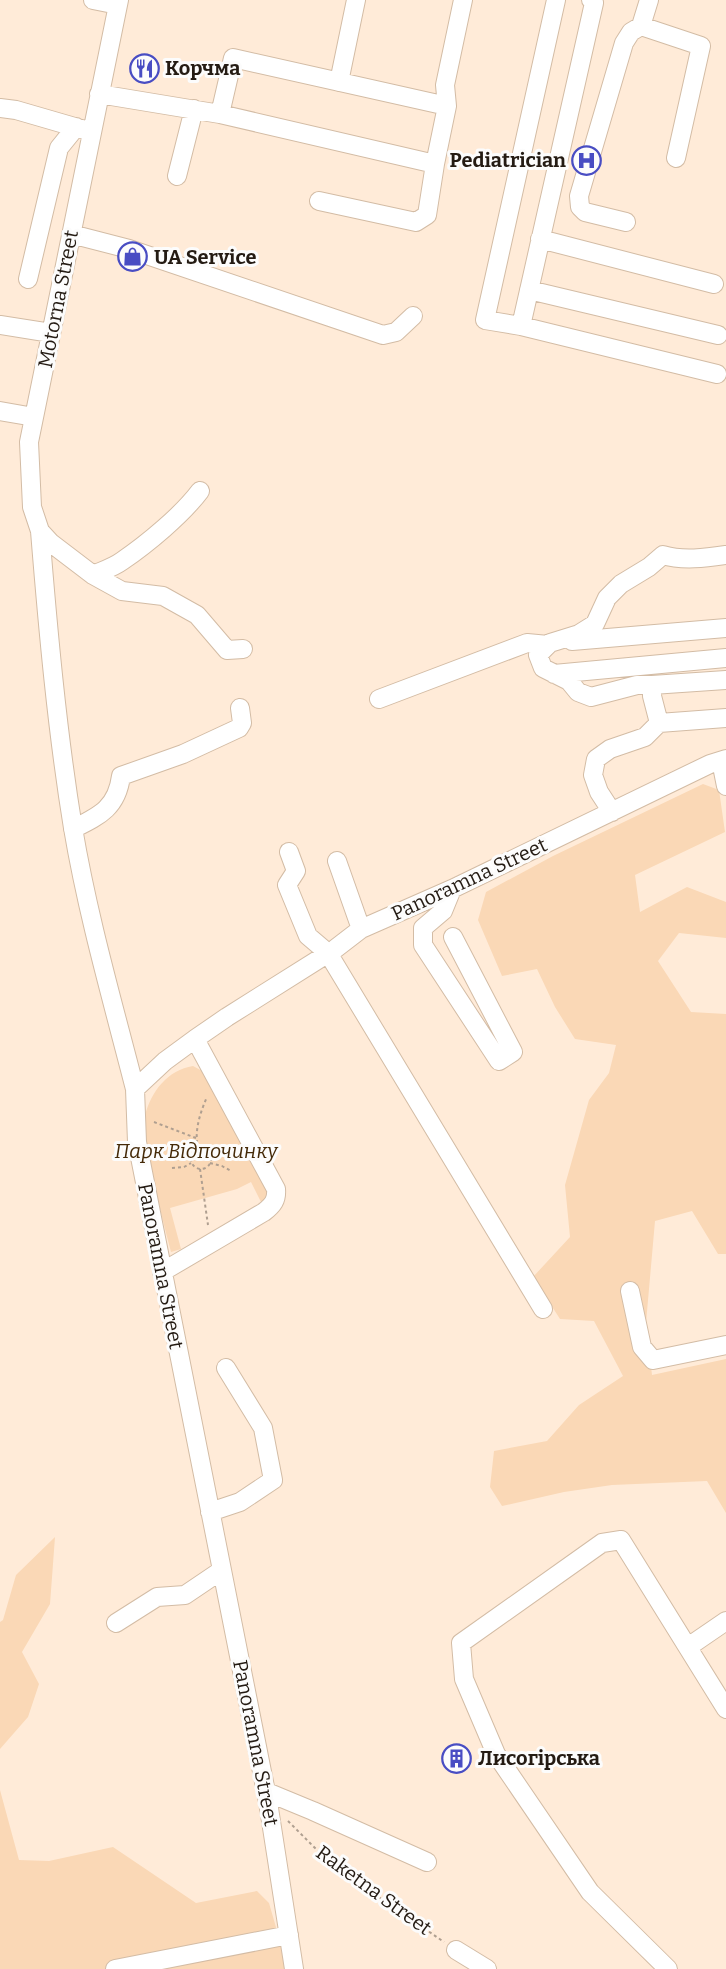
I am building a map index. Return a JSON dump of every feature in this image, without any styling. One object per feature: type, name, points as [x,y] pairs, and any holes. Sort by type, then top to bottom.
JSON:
[{"type":"street","points":[[93,0],[118,2]]},
{"type":"street","points":[[339,82],[356,0]]},
{"type":"street","points":[[319,201],[416,222],[427,215],[447,106],[445,85],[463,0]]},
{"type":"street","points":[[556,0],[485,320],[520,326],[717,374]]},
{"type":"street","points":[[520,326],[594,3],[591,0]]},
{"type":"street","points":[[626,222],[585,212],[580,207],[579,196],[624,43],[631,32],[641,26],[649,0]]},
{"type":"street","name":"Motorna Street","points":[[118,2],[99,94],[84,130],[71,234],[29,442],[32,507],[40,531],[48,629],[73,830],[93,927],[135,1089]]},
{"type":"street","points":[[641,26],[701,46],[676,158]]},
{"type":"street","points":[[220,114],[233,58],[447,106]]},
{"type":"street","points":[[99,94],[220,114],[435,164]]},
{"type":"street","points":[[0,108],[16,110],[84,130]]},
{"type":"street","points":[[177,176],[194,109]]},
{"type":"street","points":[[28,279],[59,148],[84,130]]},
{"type":"street","points":[[71,234],[129,249],[383,335],[396,332],[413,316]]},
{"type":"street","points":[[540,239],[714,284]]},
{"type":"street","points":[[529,290],[718,334]]},
{"type":"street","points":[[0,325],[51,333]]},
{"type":"street","points":[[0,411],[34,417]]},
{"type":"street","points":[[93,575],[121,562],[173,520],[200,491]]},
{"type":"street","points":[[40,531],[51,543],[93,575],[122,591],[164,596],[197,615],[227,650],[243,649]]},
{"type":"street","points":[[726,555],[688,558],[670,558],[663,555],[649,567],[621,584],[606,598],[595,624],[579,634],[549,644],[537,655],[543,669],[569,681],[578,692],[591,697],[637,685],[726,680]]},
{"type":"street","points":[[379,699],[527,643],[549,644],[726,628]]},
{"type":"street","points":[[554,674],[726,658]]},
{"type":"street","points":[[652,685],[652,696],[659,723]]},
{"type":"street","points":[[73,830],[101,815],[119,790],[121,776],[183,754],[239,728],[242,723],[240,708]]},
{"type":"street","points":[[612,812],[599,792],[593,775],[596,759],[610,749],[645,737],[659,723],[726,718]]},
{"type":"street","points":[[723,760],[726,786]]},
{"type":"street","name":"Panoramna Street","points":[[294,1969],[268,1797],[137,1142],[135,1089],[165,1061],[195,1039],[362,929],[452,889],[710,764],[723,760]]},
{"type":"street","points":[[288,852],[296,871],[286,885],[308,936],[328,953],[543,1309]]},
{"type":"street","points":[[337,861],[362,929]]},
{"type":"street","points":[[452,889],[443,911],[423,928],[423,945],[499,1061],[513,1052],[453,937]]},
{"type":"street","points":[[162,1272],[264,1212],[275,1201],[276,1195],[276,1189],[195,1039]]},
{"type":"street","points":[[630,1291],[642,1347],[652,1360],[726,1345]]},
{"type":"street","points":[[210,1512],[240,1502],[273,1480],[263,1428],[226,1368]]},
{"type":"street","points":[[668,1969],[590,1892],[496,1754],[464,1679],[461,1642],[602,1544],[621,1540],[726,1709]]},
{"type":"street","points":[[116,1623],[157,1597],[185,1595],[222,1570]]},
{"type":"street","points":[[688,1647],[726,1621]]},
{"type":"street","points":[[268,1797],[427,1862]]},
{"type":"street","points":[[115,1969],[288,1935]]},
{"type":"street","points":[[456,1950],[487,1969]]},
{"type":"path","points":[[198,1149],[196,1138],[201,1110],[213,1085],[218,1081]]},
{"type":"path","points":[[154,1122],[196,1138]]},
{"type":"path","points":[[198,1149],[204,1149],[211,1157],[206,1167],[195,1167],[191,1163],[193,1152],[198,1149]]},
{"type":"path","points":[[172,1168],[184,1167],[191,1163]]},
{"type":"path","points":[[210,1163],[231,1171]]},
{"type":"path","points":[[200,1168],[211,1243]]},
{"type":"path","name":"Raketna Street","points":[[268,1797],[332,1865],[456,1950]]},
{"type":"green space","points":[[703,784],[719,790],[725,832],[635,875],[640,912],[687,887],[726,902],[726,938],[679,933],[658,961],[691,1012],[726,1014],[726,1254],[718,1254],[692,1211],[655,1221],[646,1323],[652,1375],[726,1359],[726,1513],[707,1481],[612,1485],[564,1492],[502,1506],[490,1487],[494,1451],[547,1441],[579,1405],[623,1376],[594,1321],[560,1319],[533,1277],[570,1237],[565,1185],[589,1100],[609,1073],[616,1045],[575,1039],[555,1007],[537,969],[502,976],[478,920],[486,892],[553,856]]},
{"type":"green space","name":"Парк Відпочинку","points":[[193,1066],[206,1073],[270,1191],[262,1204],[251,1182],[237,1189],[170,1208],[181,1249],[171,1252],[146,1145],[144,1122],[152,1098],[162,1083],[176,1072]]},
{"type":"green space","points":[[55,1537],[50,1604],[22,1652],[39,1684],[28,1717],[0,1749],[0,1622],[3,1620],[16,1575]]},
{"type":"green space","points":[[0,1790],[19,1860],[49,1861],[113,1847],[196,1903],[257,1891],[269,1903],[288,1969],[0,1969]]},
{"type":"place","name":"Корчма","points":[[144,68]]},
{"type":"place","name":"Pediatrician","points":[[587,160]]},
{"type":"place","name":"UA Service","points":[[133,257]]},
{"type":"place","name":"Лисогірська","points":[[457,1758]]}]
